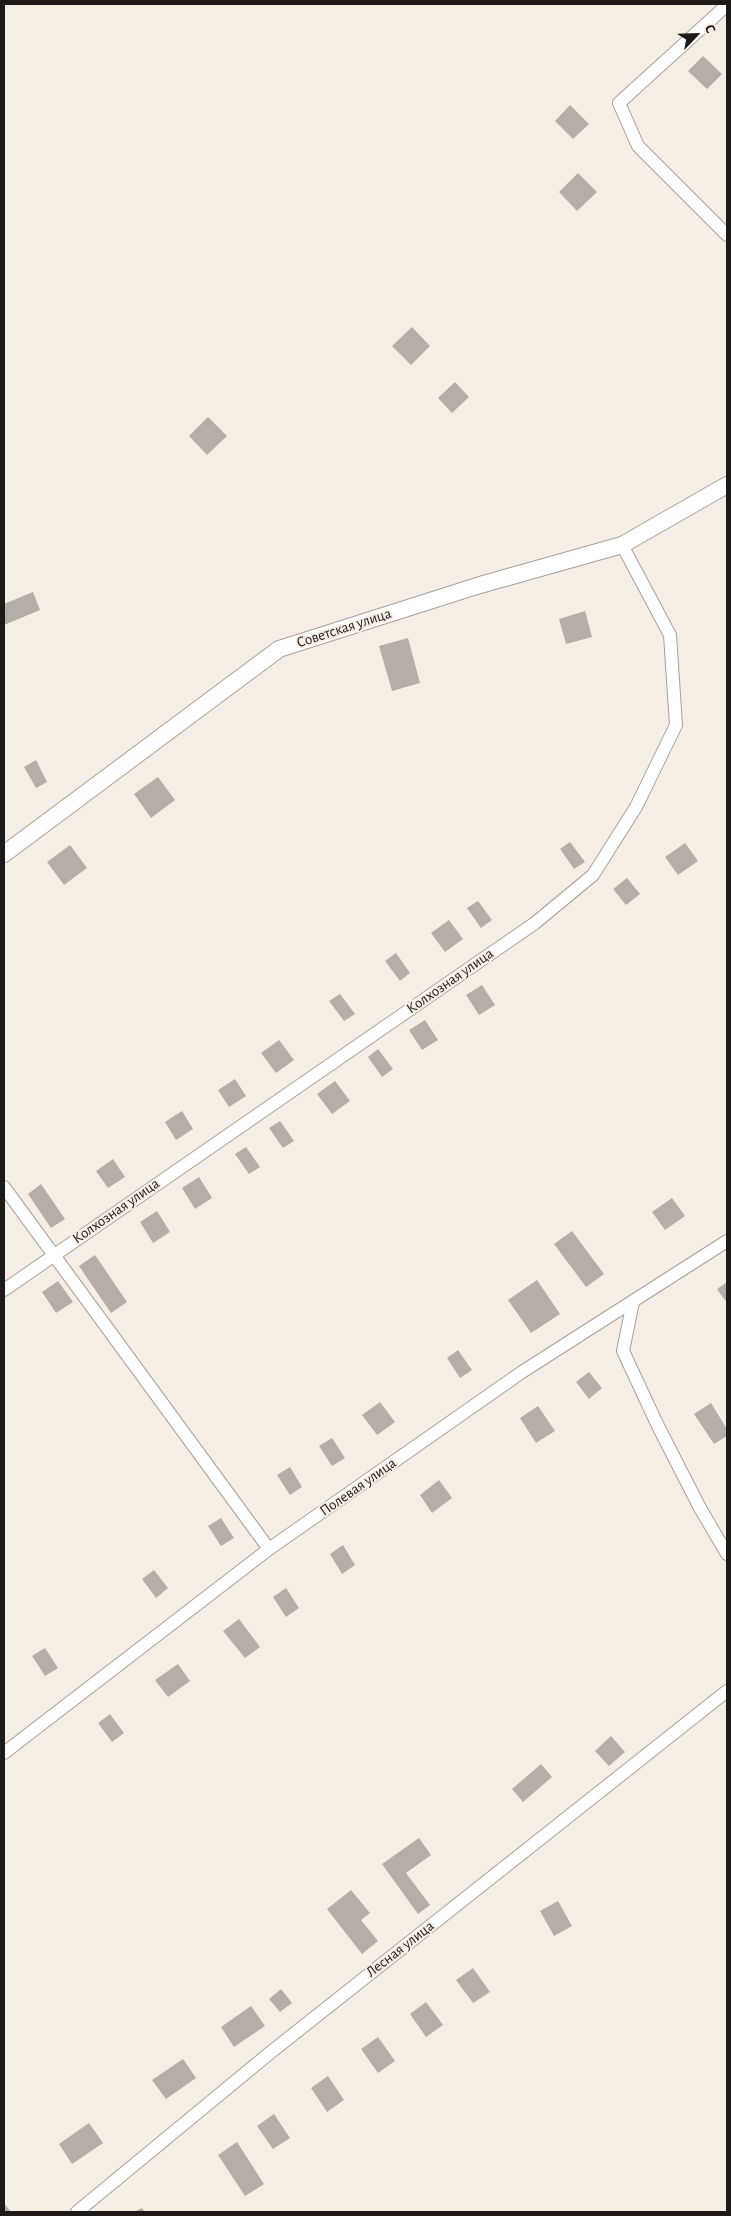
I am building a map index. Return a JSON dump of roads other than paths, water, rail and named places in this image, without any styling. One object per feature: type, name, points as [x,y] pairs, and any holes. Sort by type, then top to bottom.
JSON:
[{"type":"street","points":[[727,5],[619,103],[638,146],[727,235]]},
{"type":"street","name":"Советская улица","points":[[4,854],[278,649],[480,584],[622,545],[727,485]]},
{"type":"street","name":"Колхозная улица","points":[[4,1290],[52,1255],[535,923],[592,875],[636,807],[676,725],[670,635],[622,545]]},
{"type":"street","points":[[4,1187],[52,1255],[269,1548]]},
{"type":"street","name":"Полевая улица","points":[[4,1753],[269,1548],[522,1372],[727,1242]]},
{"type":"street","points":[[633,1302],[622,1351],[700,1508],[727,1554]]},
{"type":"street","name":"Лесная улица","points":[[77,2212],[271,2052],[727,1691]]}]
